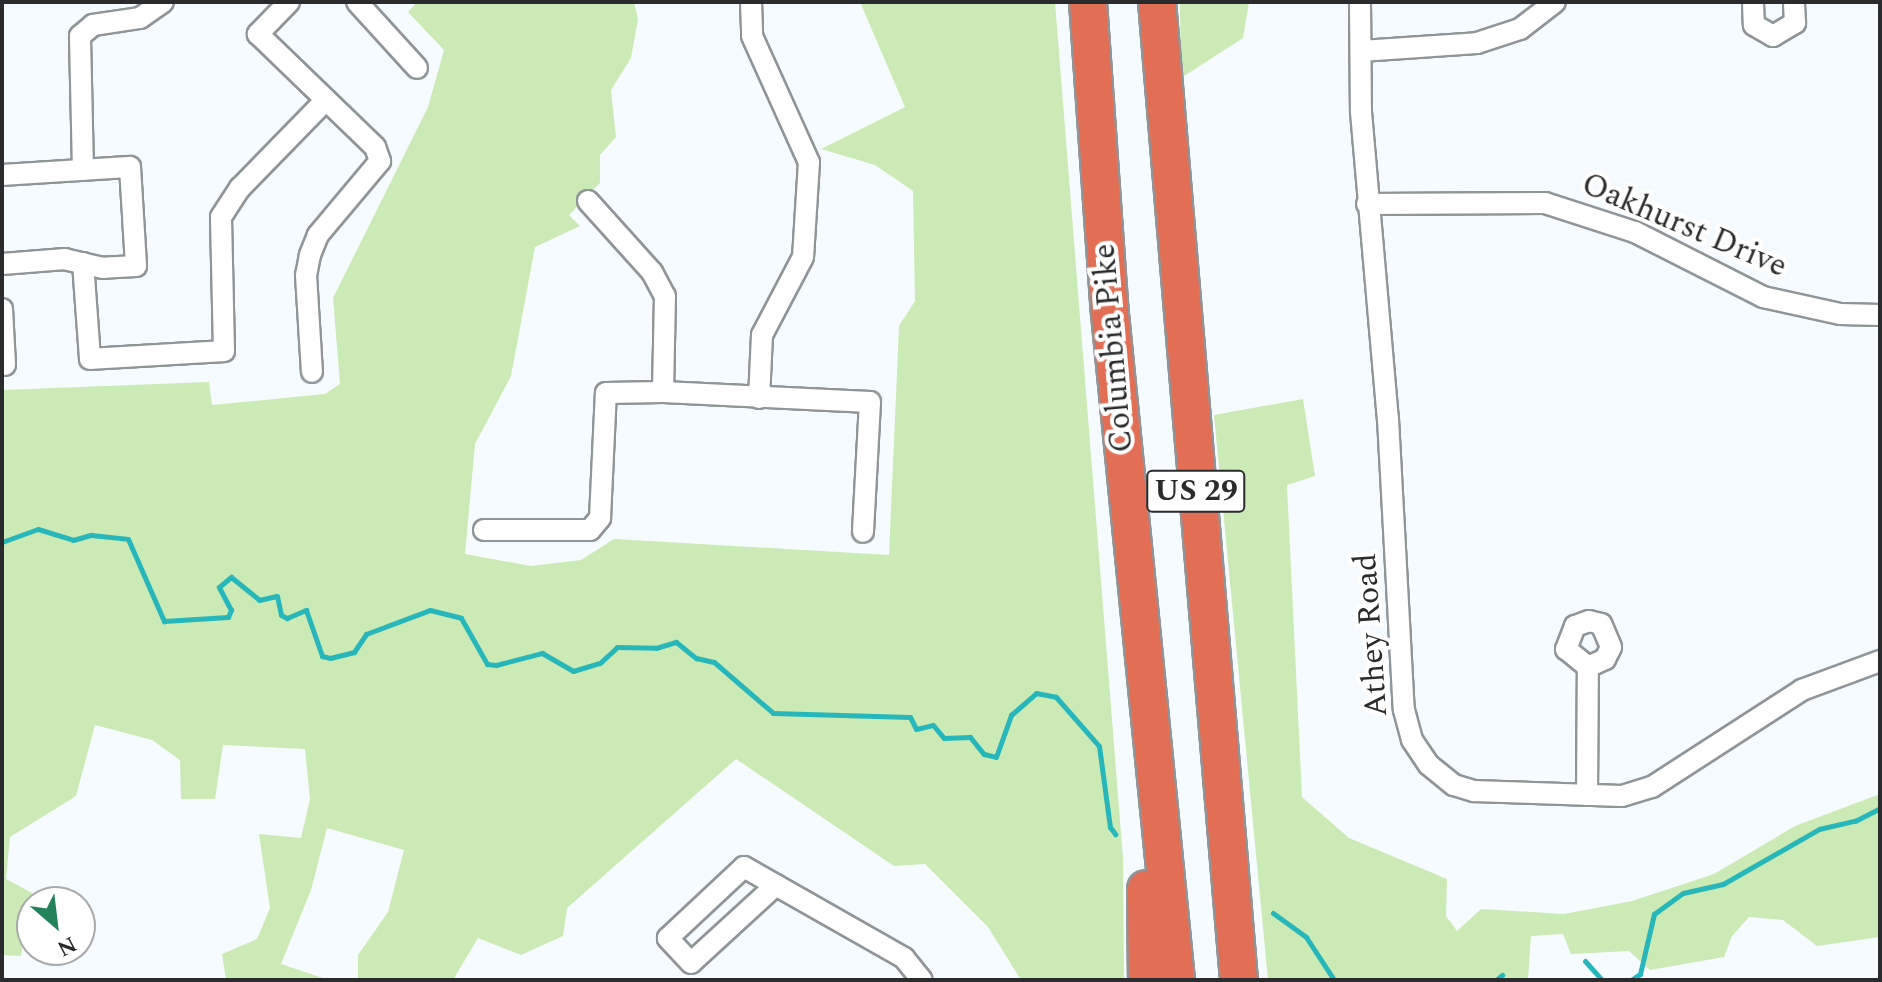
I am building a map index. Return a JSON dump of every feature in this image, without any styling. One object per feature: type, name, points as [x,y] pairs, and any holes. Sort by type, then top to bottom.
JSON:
[{"type":"highway","name":"Columbia Pike","points":[[1088,2],[1109,304],[1176,980]]},
{"type":"highway","name":"US 29","points":[[1157,2],[1239,980]]},
{"type":"highway","points":[[1136,583],[1147,980]]},
{"type":"street","points":[[83,170],[80,36],[93,25],[126,23],[163,2]]},
{"type":"street","points":[[289,2],[258,34],[375,147],[380,161],[318,235],[310,255],[306,275],[312,372]]},
{"type":"street","points":[[357,2],[417,68]]},
{"type":"street","points":[[751,2],[752,36],[807,152],[809,172],[803,257],[762,335],[759,398]]},
{"type":"street","name":"Athey Road","points":[[1360,2],[1367,204],[1388,419],[1404,710],[1412,740],[1429,765],[1454,785],[1474,791],[1622,796],[1652,787],[1802,690],[1880,661]]},
{"type":"street","points":[[1361,51],[1477,43],[1520,29],[1555,2]]},
{"type":"street","points":[[1753,2],[1754,25],[1773,36],[1795,23],[1794,2]]},
{"type":"street","points":[[83,263],[90,359],[224,351],[221,217],[240,188],[326,100]]},
{"type":"street","points":[[2,175],[130,167],[136,266],[103,268],[83,263],[2,264]]},
{"type":"street","points":[[588,201],[652,272],[665,296],[663,392]]},
{"type":"street","name":"Oakhurst Drive","points":[[1367,204],[1545,203],[1635,232],[1763,297],[1840,314],[1880,315]]},
{"type":"street","points":[[2,309],[5,365]]},
{"type":"street","points":[[484,530],[590,530],[600,518],[606,393],[663,392],[870,402],[863,532]]},
{"type":"street","points":[[1587,795],[1588,667]]},
{"type":"street","points":[[776,885],[691,963],[668,938],[744,867],[776,885],[904,958],[922,980]]},
{"type":"green space","points":[[417,2],[634,2],[638,19],[631,58],[611,90],[616,137],[600,155],[600,183],[569,215],[580,226],[535,247],[511,376],[475,444],[465,554],[531,566],[581,560],[614,539],[889,555],[899,326],[915,301],[913,191],[875,165],[821,149],[905,107],[860,2],[1055,2],[1123,858],[1124,980],[1021,980],[988,927],[925,864],[894,866],[736,759],[567,908],[563,936],[521,955],[478,938],[453,980],[358,980],[358,955],[388,912],[404,850],[327,828],[311,890],[281,964],[329,980],[226,980],[222,954],[257,939],[270,908],[259,834],[301,838],[310,799],[305,749],[223,745],[215,799],[181,799],[180,760],[152,740],[95,725],[76,796],[10,837],[6,879],[19,886],[16,886],[16,956],[2,955],[2,390],[209,382],[212,405],[325,394],[340,384],[333,298],[428,107],[444,50],[408,12]]},
{"type":"green space","points":[[1180,2],[1249,2],[1243,38],[1181,78]]},
{"type":"green space","points":[[1303,399],[1315,476],[1287,485],[1302,797],[1349,838],[1447,879],[1446,916],[1457,931],[1481,909],[1564,914],[1632,901],[1714,874],[1795,826],[1880,794],[1880,937],[1817,946],[1783,920],[1749,917],[1732,936],[1724,957],[1650,970],[1629,951],[1571,954],[1563,934],[1531,936],[1528,980],[1268,980],[1214,415]]},
{"type":"waterway","points":[[2,542],[38,529],[73,540],[91,535],[128,539],[164,621],[228,617],[231,610],[219,587],[231,577],[259,600],[277,596],[281,615],[287,618],[306,610],[322,656],[330,658],[354,652],[366,634],[430,610],[461,618],[487,664],[496,665],[542,653],[573,671],[600,663],[617,647],[656,648],[676,642],[696,658],[714,662],[773,713],[910,717],[916,729],[933,725],[944,738],[970,737],[984,754],[996,757],[1011,715],[1036,693],[1056,697],[1099,746],[1110,827],[1115,834]]},
{"type":"waterway","points":[[1631,980],[1640,974],[1654,914],[1683,893],[1723,884],[1819,829],[1855,821],[1880,808]]},
{"type":"waterway","points":[[1273,913],[1306,937],[1334,980]]},
{"type":"waterway","points":[[1585,961],[1602,980]]},
{"type":"waterway","points":[[1496,980],[1502,975]]}]
